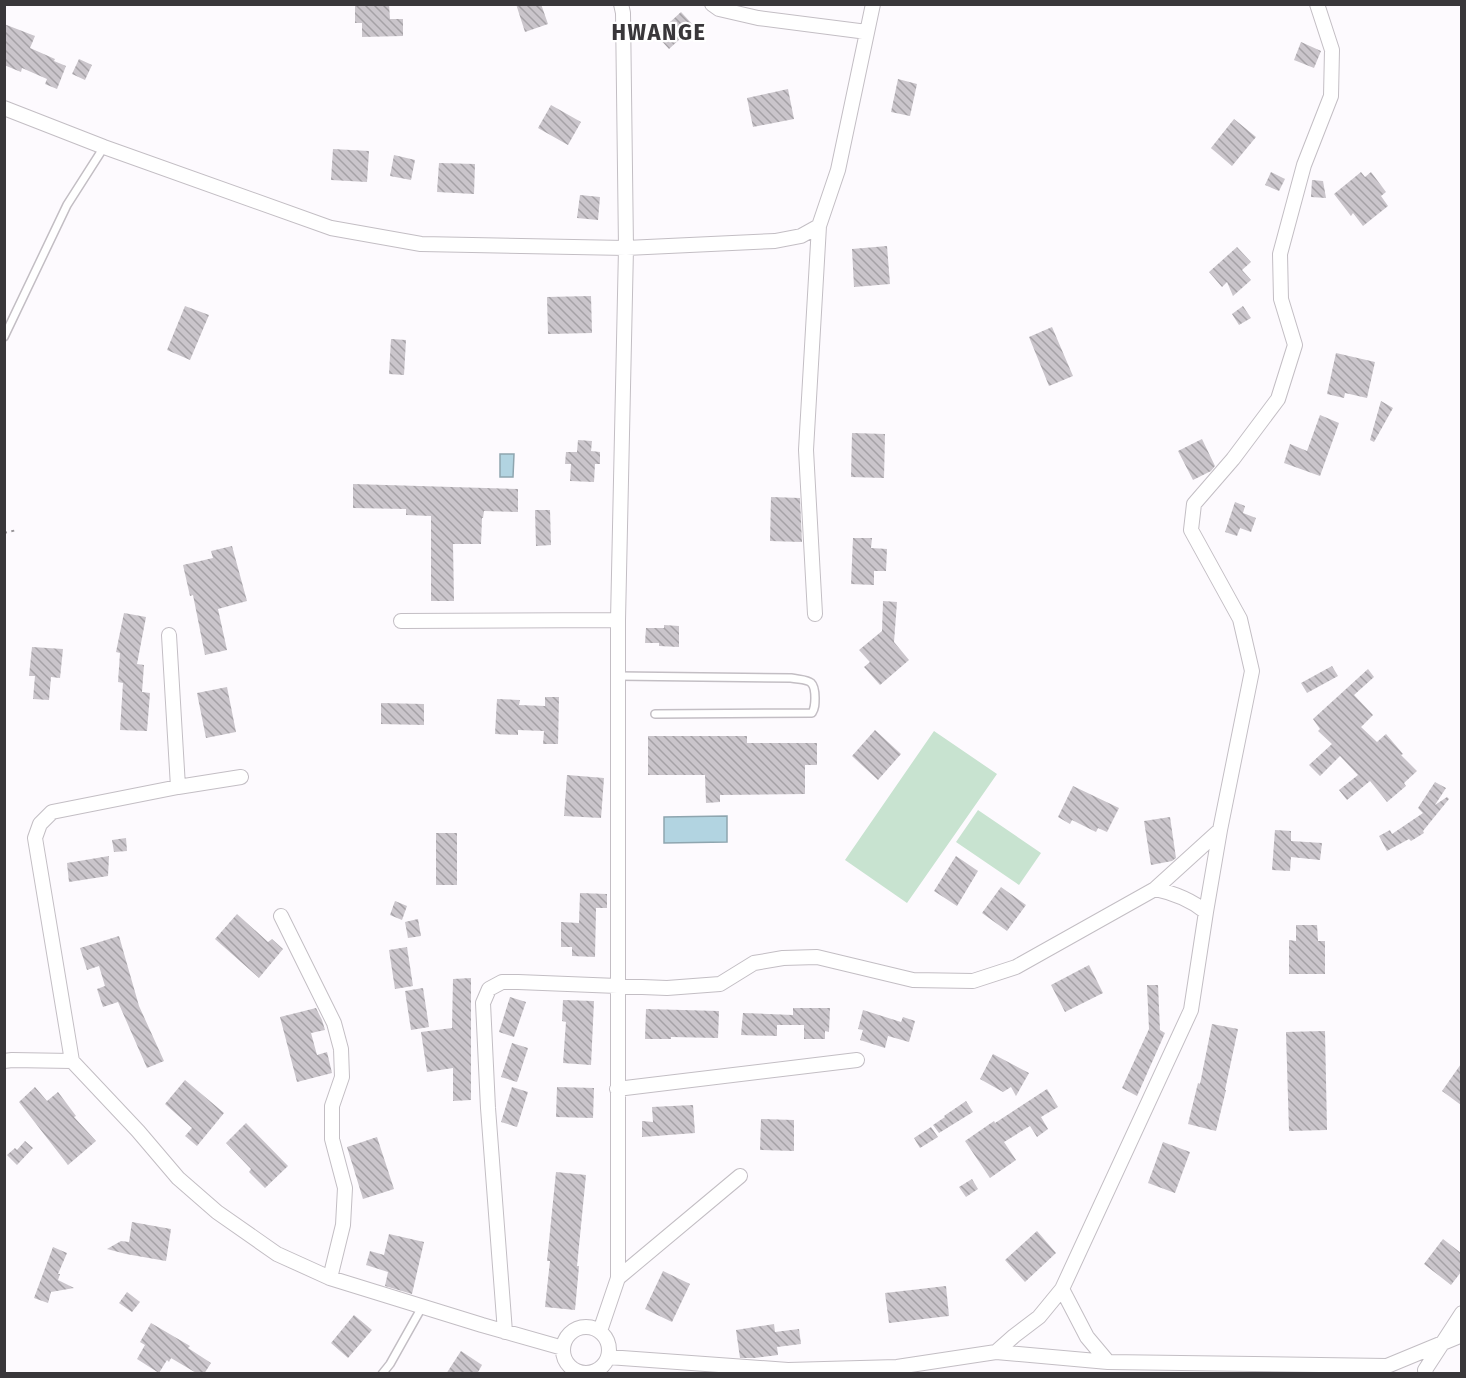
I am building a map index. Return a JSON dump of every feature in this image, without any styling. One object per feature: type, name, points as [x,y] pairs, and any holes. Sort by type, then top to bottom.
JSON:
[{"type":"street","points":[[712,4],[719,9],[758,18],[867,32]]},
{"type":"street","points":[[814,614],[807,450],[819,226],[838,170],[873,4]]},
{"type":"street","points":[[996,1352],[1039,1317],[1062,1289],[1191,1010],[1220,830],[1252,671],[1240,619],[1191,530],[1194,504],[1233,459],[1278,399],[1295,345],[1281,299],[1280,254],[1304,165],[1331,96],[1332,50],[1317,4]]},
{"type":"street","points":[[600,1331],[618,1278],[618,620],[626,248],[625,7]]},
{"type":"street","points":[[4,108],[104,147],[331,228],[421,244],[626,248],[776,241],[801,236],[819,226]]},
{"type":"street","points":[[401,621],[618,620]]},
{"type":"street","points":[[169,635],[178,787]]},
{"type":"street","points":[[242,777],[52,812],[40,824],[35,838],[72,1061],[138,1131],[178,1178],[217,1212],[278,1254],[330,1278],[563,1348]]},
{"type":"street","points":[[505,1332],[489,1120],[483,1003],[489,989],[502,982],[518,981],[667,988],[720,984],[754,963],[783,958],[817,957],[912,980],[973,981],[1016,967],[1155,889],[1220,830]]},
{"type":"street","points":[[1155,889],[1175,893],[1197,904],[1206,912]]},
{"type":"street","points":[[281,916],[334,1023],[341,1049],[342,1077],[332,1106],[332,1139],[345,1188],[343,1225],[330,1278]]},
{"type":"street","points":[[617,1089],[856,1060]]},
{"type":"street","points":[[4,1061],[72,1061]]},
{"type":"street","points":[[618,1278],[740,1176]]},
{"type":"street","points":[[1062,1289],[1087,1336],[1108,1362]]},
{"type":"street","points":[[1426,1374],[1425,1370],[1461,1313]]},
{"type":"street","points":[[585,1327],[600,1331],[608,1343],[609,1350],[603,1366],[586,1373],[576,1372],[570,1367],[563,1348],[570,1333],[585,1327]]},
{"type":"street","points":[[608,1357],[788,1370],[897,1367],[996,1352],[1108,1362],[1391,1370],[1461,1335]]},
{"type":"lane","points":[[4,337],[67,205],[104,147]]},
{"type":"lane","points":[[618,675],[791,678],[806,680],[815,687],[815,709],[812,713],[655,714]]},
{"type":"lane","points":[[382,1374],[422,1307]]},
{"type":"path","points":[[4,533],[17,531]]},
{"type":"green space","points":[[934,731],[997,774],[907,903],[845,860]]},
{"type":"green space","points":[[978,810],[1041,853],[1019,885],[956,842]]},
{"type":"water","points":[[500,454],[514,454],[513,477],[500,477]]},
{"type":"water","points":[[727,816],[727,842],[664,843],[664,817]]},
{"type":"building","points":[[355,4],[389,4],[390,19],[403,19],[403,36],[362,37],[362,23],[355,23]]},
{"type":"building","points":[[516,4],[541,4],[548,24],[525,32]]},
{"type":"building","points":[[681,12],[694,26],[669,49],[656,35]]},
{"type":"building","points":[[4,24],[35,36],[30,48],[66,66],[57,89],[45,84],[47,79],[22,68],[21,72],[4,65]]},
{"type":"building","points":[[1301,42],[1321,51],[1314,68],[1294,60]]},
{"type":"building","points":[[79,59],[92,65],[85,80],[72,74]]},
{"type":"building","points":[[898,79],[917,84],[910,116],[891,112]]},
{"type":"building","points":[[788,89],[794,119],[753,127],[747,98]]},
{"type":"building","points":[[551,105],[581,122],[568,145],[538,128]]},
{"type":"building","points":[[1234,119],[1256,137],[1232,166],[1211,148]]},
{"type":"building","points":[[333,149],[369,151],[367,182],[331,180]]},
{"type":"building","points":[[394,155],[415,160],[411,180],[390,176]]},
{"type":"building","points":[[439,163],[475,164],[474,194],[437,192]]},
{"type":"building","points":[[1271,172],[1285,179],[1279,191],[1265,185]]},
{"type":"building","points":[[1361,172],[1365,177],[1371,172],[1386,192],[1381,196],[1388,206],[1363,226],[1353,213],[1351,216],[1334,194]]},
{"type":"building","points":[[1312,180],[1323,181],[1326,198],[1311,197]]},
{"type":"building","points":[[580,195],[600,197],[598,220],[577,218]]},
{"type":"building","points":[[887,246],[890,284],[854,287],[852,249]]},
{"type":"building","points":[[1237,247],[1251,262],[1242,270],[1251,280],[1233,296],[1227,282],[1222,287],[1209,272]]},
{"type":"building","points":[[591,296],[592,333],[548,334],[547,297]]},
{"type":"building","points":[[185,306],[209,315],[190,360],[167,350]]},
{"type":"building","points":[[1243,306],[1251,318],[1239,325],[1232,314]]},
{"type":"building","points":[[1052,327],[1073,376],[1049,386],[1029,337]]},
{"type":"building","points":[[391,339],[406,340],[404,375],[389,374]]},
{"type":"building","points":[[1336,353],[1375,362],[1367,398],[1345,393],[1344,398],[1327,394]]},
{"type":"building","points":[[1381,401],[1393,408],[1374,442],[1370,440]]},
{"type":"building","points":[[1320,415],[1339,423],[1320,476],[1284,463],[1290,444],[1307,451]]},
{"type":"building","points":[[852,433],[885,434],[884,478],[851,477]]},
{"type":"building","points":[[1202,439],[1215,466],[1211,471],[1193,480],[1178,451]]},
{"type":"building","points":[[578,440],[592,441],[591,451],[600,452],[600,464],[595,464],[594,482],[570,481],[571,464],[565,464],[566,452],[577,452]]},
{"type":"building","points":[[353,484],[518,489],[518,512],[484,511],[481,544],[453,544],[454,601],[431,601],[431,516],[406,515],[406,509],[353,508]]},
{"type":"building","points":[[771,497],[800,498],[802,542],[770,541]]},
{"type":"building","points":[[1235,502],[1245,506],[1243,513],[1256,518],[1251,532],[1240,528],[1237,536],[1225,532]]},
{"type":"building","points":[[535,510],[550,510],[551,545],[536,546]]},
{"type":"building","points":[[853,538],[872,538],[871,548],[887,549],[886,571],[874,571],[874,585],[851,584]]},
{"type":"building","points":[[232,546],[247,601],[218,609],[227,650],[205,655],[193,595],[190,596],[183,565],[213,558],[211,551]]},
{"type":"building","points":[[883,601],[897,602],[894,642],[909,660],[880,685],[864,667],[870,662],[859,650],[882,631]]},
{"type":"building","points":[[124,613],[146,617],[137,664],[144,665],[142,692],[150,693],[147,731],[120,730],[123,683],[118,682],[120,653],[116,652]]},
{"type":"building","points":[[664,625],[679,626],[679,647],[645,643],[646,628],[664,628]]},
{"type":"building","points":[[32,647],[63,649],[60,678],[51,677],[49,700],[33,699],[35,676],[29,676]]},
{"type":"building","points":[[1332,666],[1338,676],[1307,693],[1301,683]]},
{"type":"building","points":[[1368,669],[1374,677],[1354,695],[1373,715],[1361,727],[1377,742],[1386,734],[1403,754],[1401,755],[1417,771],[1404,783],[1406,786],[1387,802],[1370,781],[1347,800],[1339,790],[1358,775],[1340,756],[1320,776],[1309,765],[1332,744],[1318,731],[1320,729],[1313,719]]},
{"type":"building","points":[[227,687],[236,732],[206,738],[197,693]]},
{"type":"building","points":[[545,697],[559,697],[558,744],[543,744],[544,731],[518,730],[518,735],[495,734],[497,699],[520,700],[519,705],[545,706]]},
{"type":"building","points":[[381,703],[424,704],[424,725],[381,724]]},
{"type":"building","points":[[875,730],[901,754],[878,780],[852,756]]},
{"type":"building","points":[[648,736],[747,736],[747,743],[817,743],[817,765],[805,765],[805,794],[720,795],[720,802],[706,803],[705,775],[648,775]]},
{"type":"building","points":[[567,775],[604,778],[601,818],[564,816]]},
{"type":"building","points":[[1435,782],[1446,788],[1435,805],[1447,797],[1449,799],[1423,831],[1424,833],[1387,851],[1379,836],[1390,830],[1392,834],[1423,813],[1418,808]]},
{"type":"building","points":[[1073,786],[1119,808],[1107,832],[1098,828],[1096,832],[1072,820],[1070,824],[1058,817]]},
{"type":"building","points":[[1170,817],[1176,858],[1172,861],[1151,865],[1144,821]]},
{"type":"building","points":[[1275,830],[1291,831],[1291,841],[1322,843],[1320,860],[1291,857],[1290,871],[1272,870]]},
{"type":"building","points":[[436,833],[457,833],[457,885],[436,885]]},
{"type":"building","points":[[126,838],[127,851],[114,852],[112,840]]},
{"type":"building","points":[[109,856],[108,876],[69,882],[67,863]]},
{"type":"building","points":[[956,856],[978,871],[957,906],[934,891]]},
{"type":"building","points":[[1001,887],[1026,905],[1007,931],[982,913]]},
{"type":"building","points":[[580,893],[607,894],[607,908],[596,908],[595,957],[572,956],[572,947],[561,947],[561,922],[579,923]]},
{"type":"building","points":[[395,901],[407,906],[402,920],[390,915]]},
{"type":"building","points":[[237,914],[268,942],[272,939],[283,949],[259,978],[215,939]]},
{"type":"building","points":[[418,919],[421,936],[408,938],[405,922]]},
{"type":"building","points":[[1296,925],[1317,925],[1318,941],[1325,941],[1325,974],[1289,974],[1289,940],[1296,941]]},
{"type":"building","points":[[119,936],[139,1006],[164,1061],[147,1068],[118,1002],[103,1007],[97,989],[105,986],[99,966],[87,970],[80,948]]},
{"type":"building","points":[[407,947],[413,986],[395,989],[389,950]]},
{"type":"building","points":[[1089,965],[1103,993],[1065,1012],[1051,985]]},
{"type":"building","points":[[471,978],[471,1100],[453,1101],[453,1068],[427,1072],[421,1032],[452,1028],[453,979]]},
{"type":"building","points":[[1147,985],[1158,985],[1160,1030],[1165,1033],[1137,1096],[1122,1088],[1149,1029]]},
{"type":"building","points":[[423,988],[429,1027],[411,1030],[405,991]]},
{"type":"building","points":[[510,997],[526,1002],[514,1037],[499,1032]]},
{"type":"building","points":[[563,1000],[594,1001],[591,1065],[563,1063],[566,1022],[562,1021]]},
{"type":"building","points":[[316,1008],[325,1030],[311,1033],[317,1055],[327,1052],[332,1073],[297,1082],[280,1017]]},
{"type":"building","points":[[793,1008],[830,1008],[829,1032],[825,1031],[825,1039],[804,1039],[804,1025],[777,1025],[777,1036],[741,1035],[743,1013],[793,1015]]},
{"type":"building","points":[[646,1009],[719,1011],[718,1038],[645,1039]]},
{"type":"building","points":[[863,1010],[901,1022],[903,1017],[915,1021],[909,1042],[888,1036],[885,1048],[860,1040],[863,1030],[858,1029]]},
{"type":"building","points":[[1212,1024],[1238,1029],[1216,1131],[1188,1124],[1198,1083],[1200,1084]]},
{"type":"building","points":[[1325,1031],[1327,1130],[1289,1131],[1286,1032]]},
{"type":"building","points":[[512,1043],[528,1048],[517,1082],[501,1077]]},
{"type":"building","points":[[993,1054],[1029,1073],[1016,1096],[1011,1087],[1003,1092],[980,1079]]},
{"type":"building","points":[[1461,1064],[1461,1105],[1442,1091]]},
{"type":"building","points":[[185,1080],[224,1113],[197,1146],[185,1136],[192,1128],[165,1104]]},
{"type":"building","points":[[35,1087],[47,1101],[58,1092],[76,1116],[74,1117],[96,1141],[68,1165],[19,1102]]},
{"type":"building","points":[[512,1087],[528,1092],[517,1127],[501,1122]]},
{"type":"building","points":[[557,1087],[594,1088],[593,1118],[556,1117]]},
{"type":"building","points":[[1047,1089],[1058,1107],[1041,1117],[1048,1129],[1037,1137],[1030,1126],[1004,1142],[1016,1160],[990,1178],[965,1141]]},
{"type":"building","points":[[966,1101],[973,1112],[939,1133],[933,1125]]},
{"type":"building","points":[[693,1105],[695,1133],[642,1137],[642,1121],[653,1122],[652,1107]]},
{"type":"building","points":[[761,1119],[794,1120],[794,1151],[760,1150]]},
{"type":"building","points":[[246,1123],[288,1166],[265,1188],[249,1172],[251,1169],[226,1143]]},
{"type":"building","points":[[931,1127],[938,1137],[920,1148],[914,1138]]},
{"type":"building","points":[[377,1137],[394,1189],[363,1199],[347,1147]]},
{"type":"building","points":[[25,1141],[33,1148],[17,1165],[7,1155],[15,1148],[17,1150]]},
{"type":"building","points":[[1163,1142],[1190,1152],[1175,1193],[1148,1183]]},
{"type":"building","points":[[556,1172],[586,1175],[575,1310],[545,1307]]},
{"type":"building","points":[[972,1179],[978,1189],[966,1197],[959,1187]]},
{"type":"building","points":[[132,1222],[171,1229],[166,1261],[107,1249],[121,1241],[129,1242]]},
{"type":"building","points":[[1037,1231],[1056,1253],[1025,1282],[1005,1260]]},
{"type":"building","points":[[389,1234],[424,1242],[412,1294],[385,1286],[388,1272],[366,1265],[370,1251],[384,1255]]},
{"type":"building","points":[[1443,1239],[1461,1253],[1461,1272],[1451,1285],[1424,1264]]},
{"type":"building","points":[[53,1247],[67,1253],[58,1274],[60,1274],[58,1280],[74,1288],[51,1292],[48,1303],[34,1298]]},
{"type":"building","points":[[663,1271],[690,1284],[672,1322],[645,1309]]},
{"type":"building","points":[[946,1286],[949,1316],[889,1323],[885,1293]]},
{"type":"building","points":[[127,1292],[140,1302],[132,1312],[119,1303]]},
{"type":"building","points":[[354,1315],[372,1330],[348,1358],[331,1343]]},
{"type":"building","points":[[151,1323],[190,1346],[188,1348],[211,1363],[204,1374],[198,1374],[171,1358],[169,1362],[167,1360],[159,1373],[137,1359],[145,1345],[140,1342]]},
{"type":"building","points":[[774,1324],[775,1332],[799,1329],[801,1344],[777,1347],[778,1355],[740,1358],[736,1330]]},
{"type":"building","points":[[461,1351],[482,1365],[477,1374],[446,1374]]},
{"type":"district","name":"HWANGE","points":[[659,32]]}]
